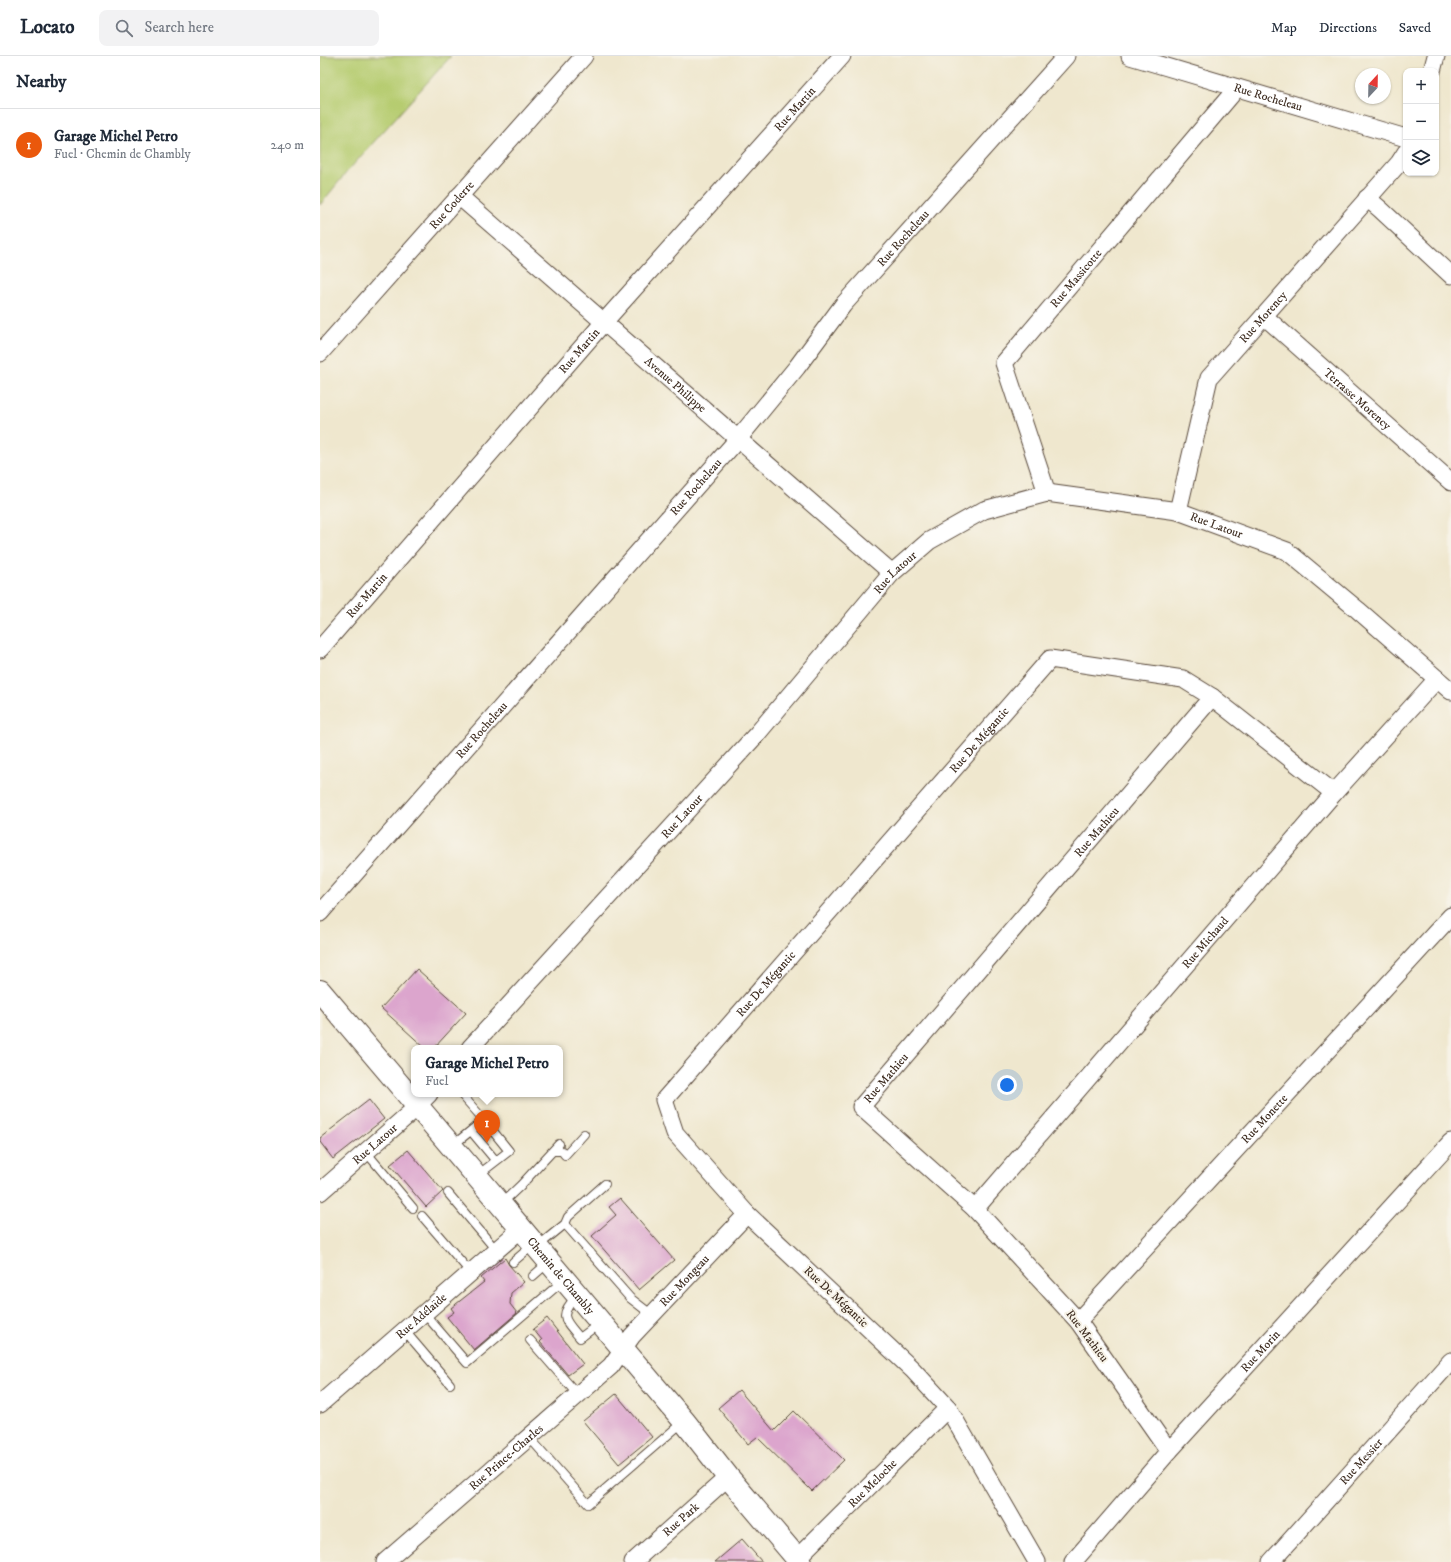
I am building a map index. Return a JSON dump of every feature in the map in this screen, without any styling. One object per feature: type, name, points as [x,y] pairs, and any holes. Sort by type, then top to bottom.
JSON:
[{"type":"street","name":"Rue Coderre","points":[[320,353],[584,56]]},
{"type":"street","name":"Rue Martin","points":[[320,649],[604,322],[842,56]]},
{"type":"street","name":"Rue Rocheleau","points":[[320,913],[738,439],[797,367],[843,304],[1066,56]]},
{"type":"street","name":"Rue Rocheleau","points":[[1130,56],[1403,137]]},
{"type":"street","points":[[1433,68],[1436,56]]},
{"type":"street","name":"Rue Massicotte","points":[[1047,493],[1004,364],[1237,88]]},
{"type":"street","name":"Rue Morency","points":[[1178,511],[1209,378],[1403,157]]},
{"type":"street","name":"Avenue Philippe","points":[[459,196],[892,573]]},
{"type":"street","points":[[1367,198],[1451,275]]},
{"type":"street","name":"Terrasse Morency","points":[[1264,316],[1451,482]]},
{"type":"street","name":"Rue Latour","points":[[473,1045],[757,734],[892,573],[929,541],[984,510],[1047,493],[1178,511],[1287,551],[1358,610],[1451,691]]},
{"type":"street","name":"Rue De Mégantic","points":[[1037,1562],[948,1408],[913,1370],[747,1214],[676,1133],[664,1100],[1050,659],[1183,680],[1212,697],[1334,794]]},
{"type":"street","name":"Rue Michaud","points":[[975,1209],[1334,794],[1437,679]]},
{"type":"street","name":"Rue Mathieu","points":[[1169,1451],[1078,1321],[975,1209],[861,1107],[1212,697]]},
{"type":"street","name":"Rue Monette","points":[[1078,1321],[1451,916]]},
{"type":"street","name":"Chemin de Chambly","points":[[320,991],[411,1087]]},
{"type":"street","name":"Rue Latour","points":[[320,1192],[423,1100]]},
{"type":"street","name":"Chemin de Chambly","points":[[423,1100],[452,1146],[624,1349],[798,1560]]},
{"type":"street","name":"Rue Morin","points":[[1073,1562],[1169,1451],[1451,1142]]},
{"type":"street","name":"Rue Mongeau","points":[[624,1349],[632,1336],[747,1214]]},
{"type":"street","name":"Rue Adélaïde","points":[[320,1404],[496,1250],[536,1245]]},
{"type":"street","name":"Rue Prince-Charles","points":[[385,1562],[578,1395],[615,1362],[624,1349]]},
{"type":"street","name":"Rue Messier","points":[[1271,1562],[1451,1361]]},
{"type":"street","name":"Rue Meloche","points":[[798,1560],[948,1408]]},
{"type":"street","name":"Rue Park","points":[[633,1562],[728,1477]]},
{"type":"lane","points":[[464,1097],[509,1151],[478,1176]]},
{"type":"lane","points":[[452,1146],[484,1120]]},
{"type":"lane","points":[[471,1131],[496,1161]]},
{"type":"lane","points":[[553,1151],[562,1151],[565,1155],[584,1134]]},
{"type":"lane","points":[[501,1204],[559,1144]]},
{"type":"lane","points":[[366,1152],[413,1208]]},
{"type":"lane","points":[[513,1262],[565,1224],[568,1217],[605,1184]]},
{"type":"lane","points":[[448,1193],[496,1250]]},
{"type":"lane","points":[[422,1216],[471,1273]]},
{"type":"lane","points":[[565,1224],[630,1298],[652,1315]]},
{"type":"lane","points":[[533,1276],[536,1245]]},
{"type":"lane","points":[[424,1313],[467,1363],[571,1288]]},
{"type":"lane","points":[[404,1330],[450,1384]]},
{"type":"lane","points":[[530,1340],[578,1395]]},
{"type":"lane","points":[[530,1437],[588,1504],[684,1421]]},
{"type":"green space","points":[[320,56],[451,56],[346,173],[320,205]]},
{"type":"building","points":[[417,969],[466,1013],[437,1045],[422,1045],[381,1008]]},
{"type":"building","points":[[369,1100],[384,1119],[333,1159],[320,1142],[320,1138]]},
{"type":"building","points":[[408,1150],[443,1191],[426,1207],[390,1165]]},
{"type":"building","points":[[620,1198],[674,1260],[639,1290],[592,1236],[616,1215],[609,1207]]},
{"type":"building","points":[[505,1258],[509,1265],[524,1282],[511,1293],[510,1304],[517,1313],[474,1350],[447,1317],[454,1312],[451,1308],[484,1282],[481,1278]]},
{"type":"building","points":[[547,1318],[583,1364],[568,1375],[540,1342],[542,1340],[533,1329]]},
{"type":"building","points":[[739,1390],[774,1431],[794,1411],[844,1460],[812,1491],[757,1437],[748,1444],[718,1408]]},
{"type":"building","points":[[616,1394],[652,1437],[619,1464],[583,1421]]},
{"type":"building","points":[[742,1539],[762,1562],[715,1562]]},
{"type":"place","name":"Garage Michel Petro","points":[[487,1143]]}]
